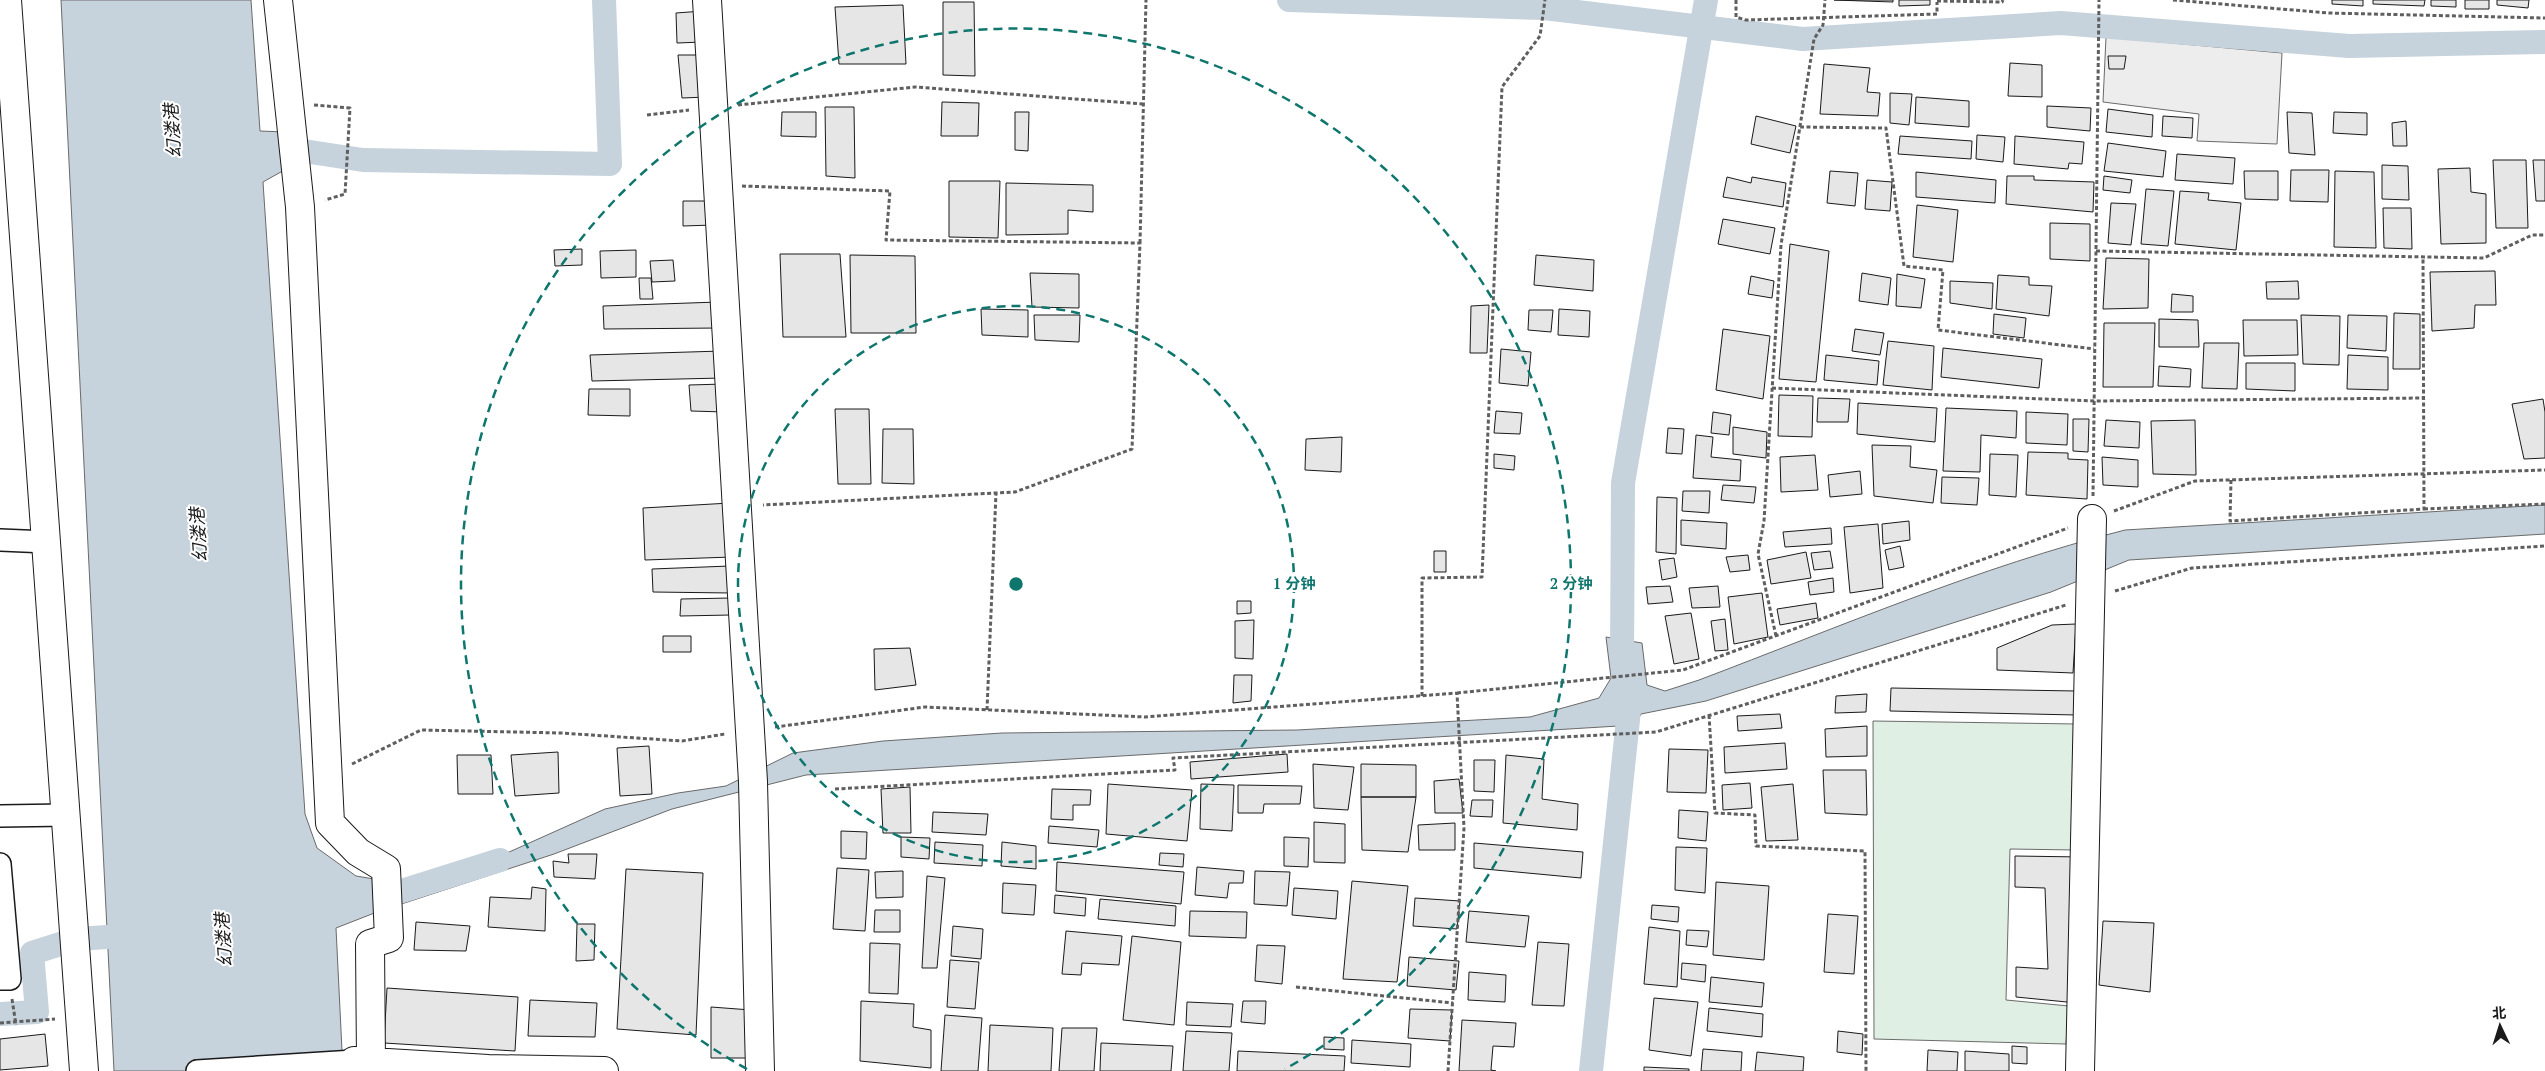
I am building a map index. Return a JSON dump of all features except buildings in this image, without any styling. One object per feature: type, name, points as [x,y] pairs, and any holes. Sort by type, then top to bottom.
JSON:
[{"type":"street","points":[[7,0],[84,1071]]},
{"type":"street","points":[[278,0],[300,207],[330,823],[358,852],[386,869],[389,938],[370,944],[360,1064]]},
{"type":"street","points":[[707,0],[753,782],[760,1071]]},
{"type":"street","points":[[2080,1071],[2092,519]]},
{"type":"street","points":[[0,540],[47,542]]},
{"type":"street","points":[[0,816],[67,815]]},
{"type":"street","points":[[0,864],[10,978],[0,979]]},
{"type":"street","points":[[197,1071],[360,1064],[604,1071]]},
{"type":"path","points":[[737,507],[1015,492],[1132,448],[1140,243],[1146,0]]},
{"type":"path","points":[[1422,696],[1422,578],[1482,577],[1502,87],[1540,36],[1545,0]]},
{"type":"path","points":[[1736,0],[1736,17],[1746,20],[1937,14],[1937,1],[2002,2],[2003,0]]},
{"type":"path","points":[[1776,636],[1758,554],[1764,521],[1781,245],[1814,39],[1824,18],[1825,0]]},
{"type":"path","points":[[2092,519],[2099,0]]},
{"type":"path","points":[[2173,0],[2328,13],[2545,18]]},
{"type":"path","points":[[647,115],[915,87],[1143,104]]},
{"type":"path","points":[[288,102],[350,108],[345,194],[300,207]]},
{"type":"path","points":[[1800,127],[1886,128],[1904,266],[1943,270],[1938,330],[2094,349]]},
{"type":"path","points":[[718,185],[890,191],[886,240],[1140,243]]},
{"type":"path","points":[[2096,251],[2484,258],[2532,235],[2545,235]]},
{"type":"path","points":[[2423,257],[2424,509]]},
{"type":"path","points":[[1772,388],[2094,401],[2424,398]]},
{"type":"path","points":[[2231,480],[2230,520],[2545,504]]},
{"type":"path","points":[[986,710],[996,493]]},
{"type":"path","points":[[836,789],[1175,770],[1173,758],[1656,732],[2192,568],[2545,546]]},
{"type":"path","points":[[328,776],[421,730],[561,733],[682,741],[925,707],[1145,717],[1422,696],[1683,670]]},
{"type":"path","points":[[1448,1071],[1464,828],[1456,693]]},
{"type":"path","points":[[1709,715],[1715,813],[1755,815],[1756,846],[1865,851],[1866,1071]]},
{"type":"path","points":[[1296,987],[1452,1003]]},
{"type":"path","points":[[0,1023],[57,1019]]},
{"type":"green space","points":[[1873,721],[2077,724],[2075,850],[2010,849],[2006,1000],[2069,1006],[2066,1044],[1874,1039]]},
{"type":"shaded area","points":[[2106,37],[2282,53],[2277,144],[2197,141],[2199,114],[2103,102]]},
{"type":"water","name":"幻溇港","points":[[61,0],[251,0],[260,131],[285,132],[288,168],[263,182],[305,814],[317,848],[356,876],[429,888],[605,809],[678,793],[726,786],[793,753],[883,741],[1002,733],[1297,730],[1530,717],[1599,698],[1611,678],[1606,637],[1642,643],[1647,685],[1665,691],[1699,680],[1963,580],[2071,545],[2125,530],[2545,505],[2545,534],[2129,560],[2051,592],[1706,701],[1641,714],[1635,725],[806,775],[672,809],[554,854],[377,912],[336,928],[343,1071],[114,1071]]},
{"type":"waterway","points":[[277,147],[363,160],[610,164],[604,0]]},
{"type":"waterway","points":[[1289,0],[1544,8],[1803,39],[2061,23],[2349,46],[2545,42]]},
{"type":"waterway","points":[[1591,1071],[1629,710],[1622,658],[1623,483],[1706,0]]},
{"type":"waterway","points":[[386,896],[500,860]]},
{"type":"waterway","points":[[0,1014],[37,1012],[32,953],[76,939],[139,935]]}]
